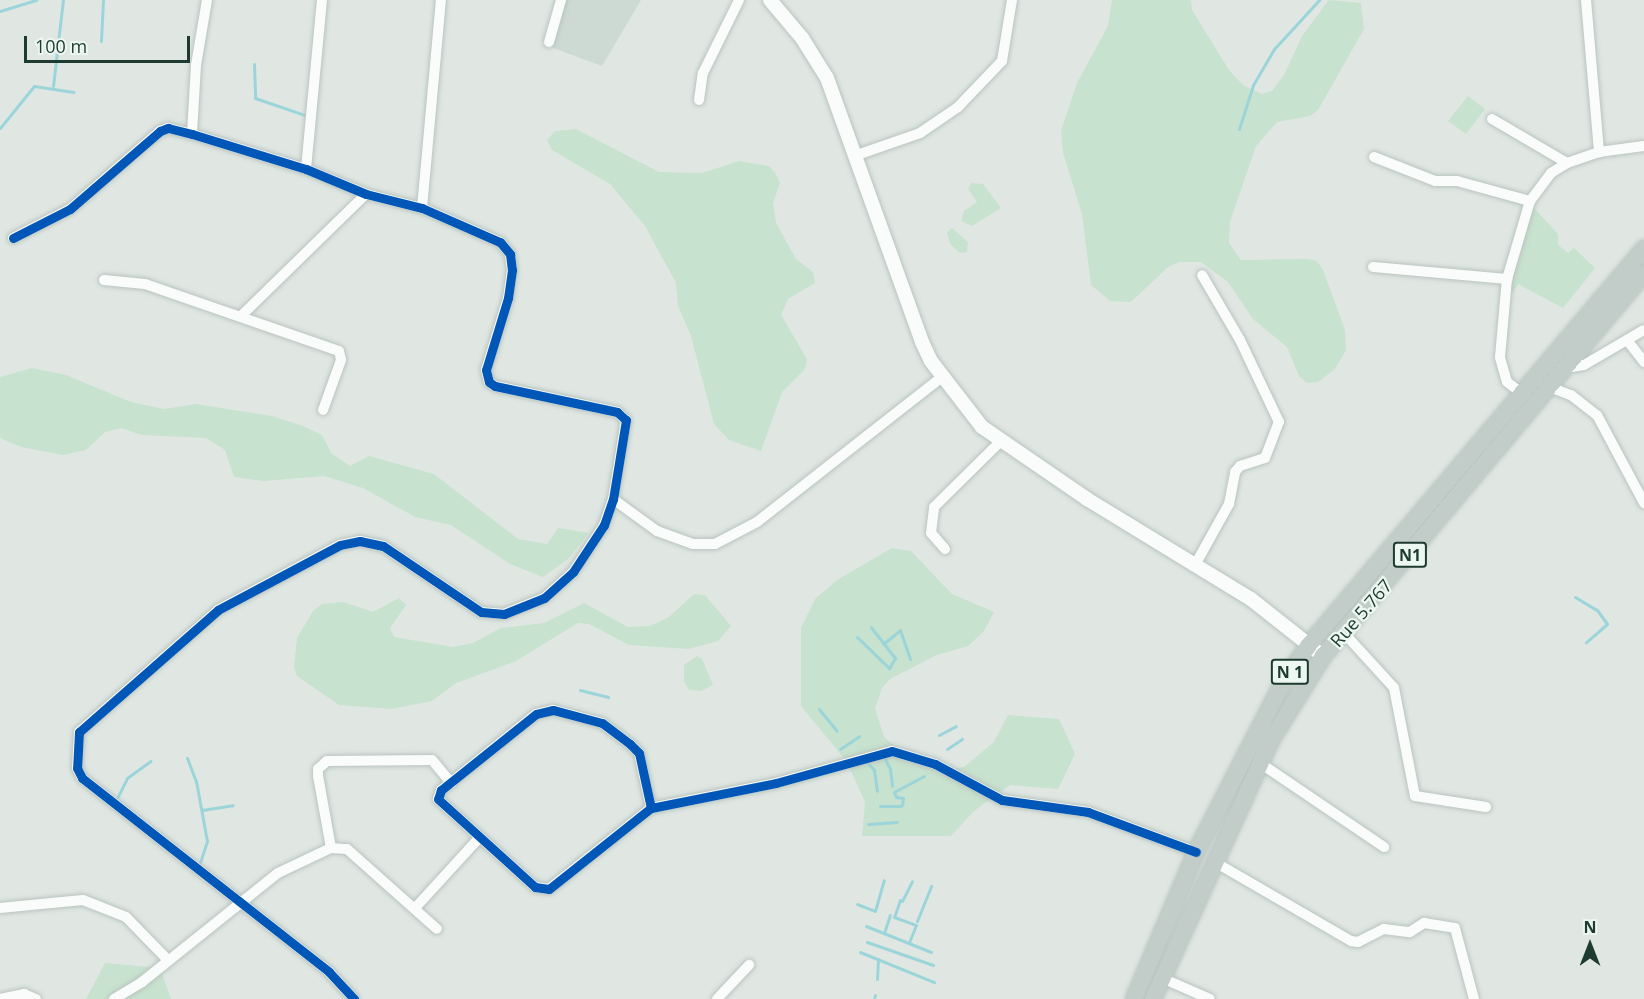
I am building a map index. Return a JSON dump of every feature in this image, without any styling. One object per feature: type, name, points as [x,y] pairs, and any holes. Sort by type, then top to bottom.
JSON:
[{"type":"highway","name":"N 1","points":[[1134,999],[1196,852],[1254,735],[1309,645],[1520,392],[1644,249]]},
{"type":"highway","name":"Rue 5.767","points":[[1153,999],[1213,861],[1260,763],[1323,657],[1547,386],[1644,274]]},
{"type":"main road","points":[[770,0],[802,38],[827,78],[857,154],[922,342],[942,377],[982,428],[1251,599],[1323,657]]},
{"type":"street","points":[[192,134],[196,65],[207,0]]},
{"type":"street","points":[[306,169],[322,0]]},
{"type":"street","points":[[422,208],[441,0]]},
{"type":"street","points":[[549,42],[561,0]]},
{"type":"street","points":[[699,100],[703,73],[739,0]]},
{"type":"street","points":[[857,154],[920,133],[958,107],[1002,61],[1012,0]]},
{"type":"street","points":[[1586,0],[1599,152]]},
{"type":"street","points":[[1492,119],[1567,163]]},
{"type":"street","points":[[13,238],[70,209],[160,131],[168,128],[192,134],[306,169],[366,194],[422,208],[500,242],[510,254],[508,298],[486,370],[489,382],[495,386],[623,415],[626,426],[612,499],[597,539],[565,580],[544,598],[504,614],[469,607],[383,546],[360,541],[340,545],[218,610],[82,726],[77,739],[77,768],[82,778],[329,972],[354,999]]},
{"type":"street","points":[[1520,392],[1507,382],[1500,357],[1507,279],[1530,201],[1551,173],[1567,163],[1599,152],[1644,146]]},
{"type":"street","points":[[1374,157],[1435,181],[1457,181],[1530,201]]},
{"type":"street","points":[[241,316],[366,194]]},
{"type":"street","points":[[1373,267],[1507,279]]},
{"type":"street","points":[[1195,565],[1229,504],[1235,472],[1265,458],[1279,423],[1240,340],[1202,275]]},
{"type":"street","points":[[104,280],[145,284],[339,351],[341,360],[323,410]]},
{"type":"street","points":[[1564,368],[1584,365],[1644,330]]},
{"type":"street","points":[[1627,340],[1644,362]]},
{"type":"street","points":[[612,499],[657,531],[693,544],[715,544],[757,522],[942,377]]},
{"type":"street","points":[[1547,386],[1571,395],[1597,415],[1644,503]]},
{"type":"street","points":[[945,549],[931,533],[934,507],[1001,441]]},
{"type":"street","points":[[1344,633],[1394,688],[1416,796],[1486,807]]},
{"type":"street","points":[[651,808],[639,753],[602,723],[553,710],[536,714],[441,790],[440,803],[535,887],[549,889],[651,808],[776,783],[892,751],[934,764],[1002,800],[1088,812],[1196,852]]},
{"type":"street","points":[[331,848],[318,776],[318,769],[327,761],[432,760],[451,783]]},
{"type":"street","points":[[1260,763],[1384,847]]},
{"type":"street","points":[[416,907],[478,839]]},
{"type":"street","points":[[114,999],[289,866],[331,848],[347,849],[416,907],[436,928]]},
{"type":"street","points":[[1213,861],[1351,941],[1358,942],[1384,929],[1410,932],[1424,923],[1455,928],[1474,999]]},
{"type":"street","points":[[0,908],[82,900],[126,917],[168,960]]},
{"type":"street","points":[[717,999],[749,965]]},
{"type":"street","points":[[1162,978],[1210,999]]},
{"type":"street","points":[[0,999],[24,994],[36,999]]},
{"type":"shaded area","points":[[561,0],[641,0],[602,66],[548,46]]},
{"type":"green space","points":[[1112,0],[1191,0],[1192,10],[1229,70],[1243,85],[1262,94],[1272,91],[1284,75],[1302,36],[1329,0],[1361,3],[1364,29],[1318,110],[1310,116],[1277,122],[1256,146],[1230,222],[1229,243],[1241,260],[1307,259],[1317,261],[1323,270],[1345,330],[1346,350],[1335,369],[1318,382],[1307,383],[1299,376],[1287,347],[1253,319],[1228,282],[1201,262],[1179,262],[1168,267],[1131,302],[1110,301],[1091,285],[1082,214],[1063,153],[1061,131],[1077,83],[1108,26]]},
{"type":"green space","points":[[1468,96],[1485,109],[1466,134],[1448,121]]},
{"type":"green space","points":[[576,129],[659,172],[702,173],[739,161],[769,166],[776,174],[780,183],[773,203],[776,223],[796,259],[813,272],[815,283],[788,299],[781,315],[807,359],[805,369],[782,392],[761,451],[729,440],[714,424],[691,336],[678,306],[676,283],[645,226],[610,184],[552,150],[547,140],[555,131]]},
{"type":"green space","points":[[971,183],[983,184],[1001,208],[972,226],[961,221],[964,211],[977,202],[968,189]]},
{"type":"green space","points":[[1534,208],[1558,234],[1558,245],[1568,253],[1574,248],[1595,268],[1563,308],[1518,284],[1513,292],[1506,288],[1516,246]]},
{"type":"green space","points":[[952,228],[968,242],[967,252],[960,253],[950,244],[947,232]]},
{"type":"green space","points":[[32,368],[66,375],[131,402],[164,409],[196,404],[272,416],[303,426],[322,435],[331,453],[350,466],[369,456],[434,474],[518,539],[547,544],[558,528],[589,533],[568,559],[543,577],[510,564],[451,525],[415,517],[363,488],[324,476],[264,481],[234,477],[225,450],[206,438],[142,435],[121,428],[105,432],[86,450],[63,455],[21,447],[0,438],[0,377]]},
{"type":"green space","points":[[892,548],[911,551],[952,594],[994,612],[984,631],[968,646],[937,655],[890,679],[882,688],[875,708],[884,737],[914,762],[944,770],[964,767],[994,742],[1008,715],[1059,719],[1075,754],[1058,789],[1010,785],[974,811],[951,836],[862,836],[865,802],[847,762],[801,706],[801,628],[815,599],[837,580]]},
{"type":"green space","points":[[694,594],[705,595],[731,626],[718,641],[688,649],[629,645],[589,624],[578,623],[516,661],[456,683],[432,701],[391,709],[339,705],[297,676],[294,667],[297,638],[313,611],[322,604],[343,602],[373,612],[399,598],[406,605],[390,628],[394,637],[453,647],[473,643],[501,628],[544,623],[584,603],[628,627],[650,626],[669,617]]},
{"type":"green space","points":[[697,656],[702,659],[713,685],[701,691],[689,690],[684,681],[684,665]]},
{"type":"green space","points":[[105,963],[160,968],[171,999],[86,999]]},
{"type":"waterway","points":[[0,11],[36,0]]},
{"type":"waterway","points":[[53,86],[63,0]]},
{"type":"waterway","points":[[101,41],[103,0]]},
{"type":"waterway","points":[[1239,129],[1253,85],[1274,49],[1319,0]]},
{"type":"waterway","points":[[254,64],[255,98],[308,116]]},
{"type":"waterway","points":[[0,128],[34,86],[74,92]]},
{"type":"waterway","points":[[1575,597],[1597,610],[1607,624],[1586,642]]},
{"type":"waterway","points":[[857,637],[889,668],[895,658],[871,627]]},
{"type":"waterway","points":[[883,644],[900,630],[910,659]]},
{"type":"waterway","points":[[580,690],[608,697]]},
{"type":"waterway","points":[[819,709],[837,731]]},
{"type":"waterway","points":[[939,735],[956,726]]},
{"type":"waterway","points":[[840,749],[859,736]]},
{"type":"waterway","points":[[947,749],[962,739]]},
{"type":"waterway","points":[[884,757],[890,769],[892,786]]},
{"type":"waterway","points":[[187,758],[196,781],[207,841],[199,866]]},
{"type":"waterway","points":[[115,802],[127,778],[150,761]]},
{"type":"waterway","points":[[867,762],[874,770],[877,791]]},
{"type":"waterway","points":[[902,805],[903,798],[896,797],[894,792],[924,776]]},
{"type":"waterway","points":[[202,810],[233,805]]},
{"type":"waterway","points":[[880,806],[901,806]]},
{"type":"waterway","points":[[868,824],[897,822]]},
{"type":"waterway","points":[[857,904],[875,911],[884,880]]},
{"type":"waterway","points":[[902,901],[912,881]]},
{"type":"waterway","points":[[917,921],[931,886]]},
{"type":"waterway","points":[[900,900],[894,917],[916,925],[909,942]]},
{"type":"waterway","points":[[884,933],[890,915]]},
{"type":"waterway","points":[[866,926],[931,952]]},
{"type":"waterway","points":[[867,942],[933,965]]},
{"type":"waterway","points":[[860,952],[934,982]]},
{"type":"waterway","points":[[877,979],[878,959]]},
{"type":"waterway","points":[[874,999],[875,995]]},
{"type":"cycle path","points":[[13,238],[70,209],[160,131],[168,128],[192,134],[306,169],[366,194],[422,208],[500,242],[510,254],[512,270],[508,298],[486,370],[489,382],[495,386],[617,412],[626,420],[613,499],[604,525],[573,572],[544,598],[504,614],[481,612],[383,546],[360,541],[340,545],[218,610],[79,732],[77,768],[82,778],[329,972],[354,999]]},
{"type":"cycle path","points":[[651,808],[639,753],[602,723],[553,710],[536,714],[441,790],[438,799],[535,887],[549,889],[651,808],[776,783],[892,751],[935,764],[1002,800],[1088,812],[1196,852]]}]
